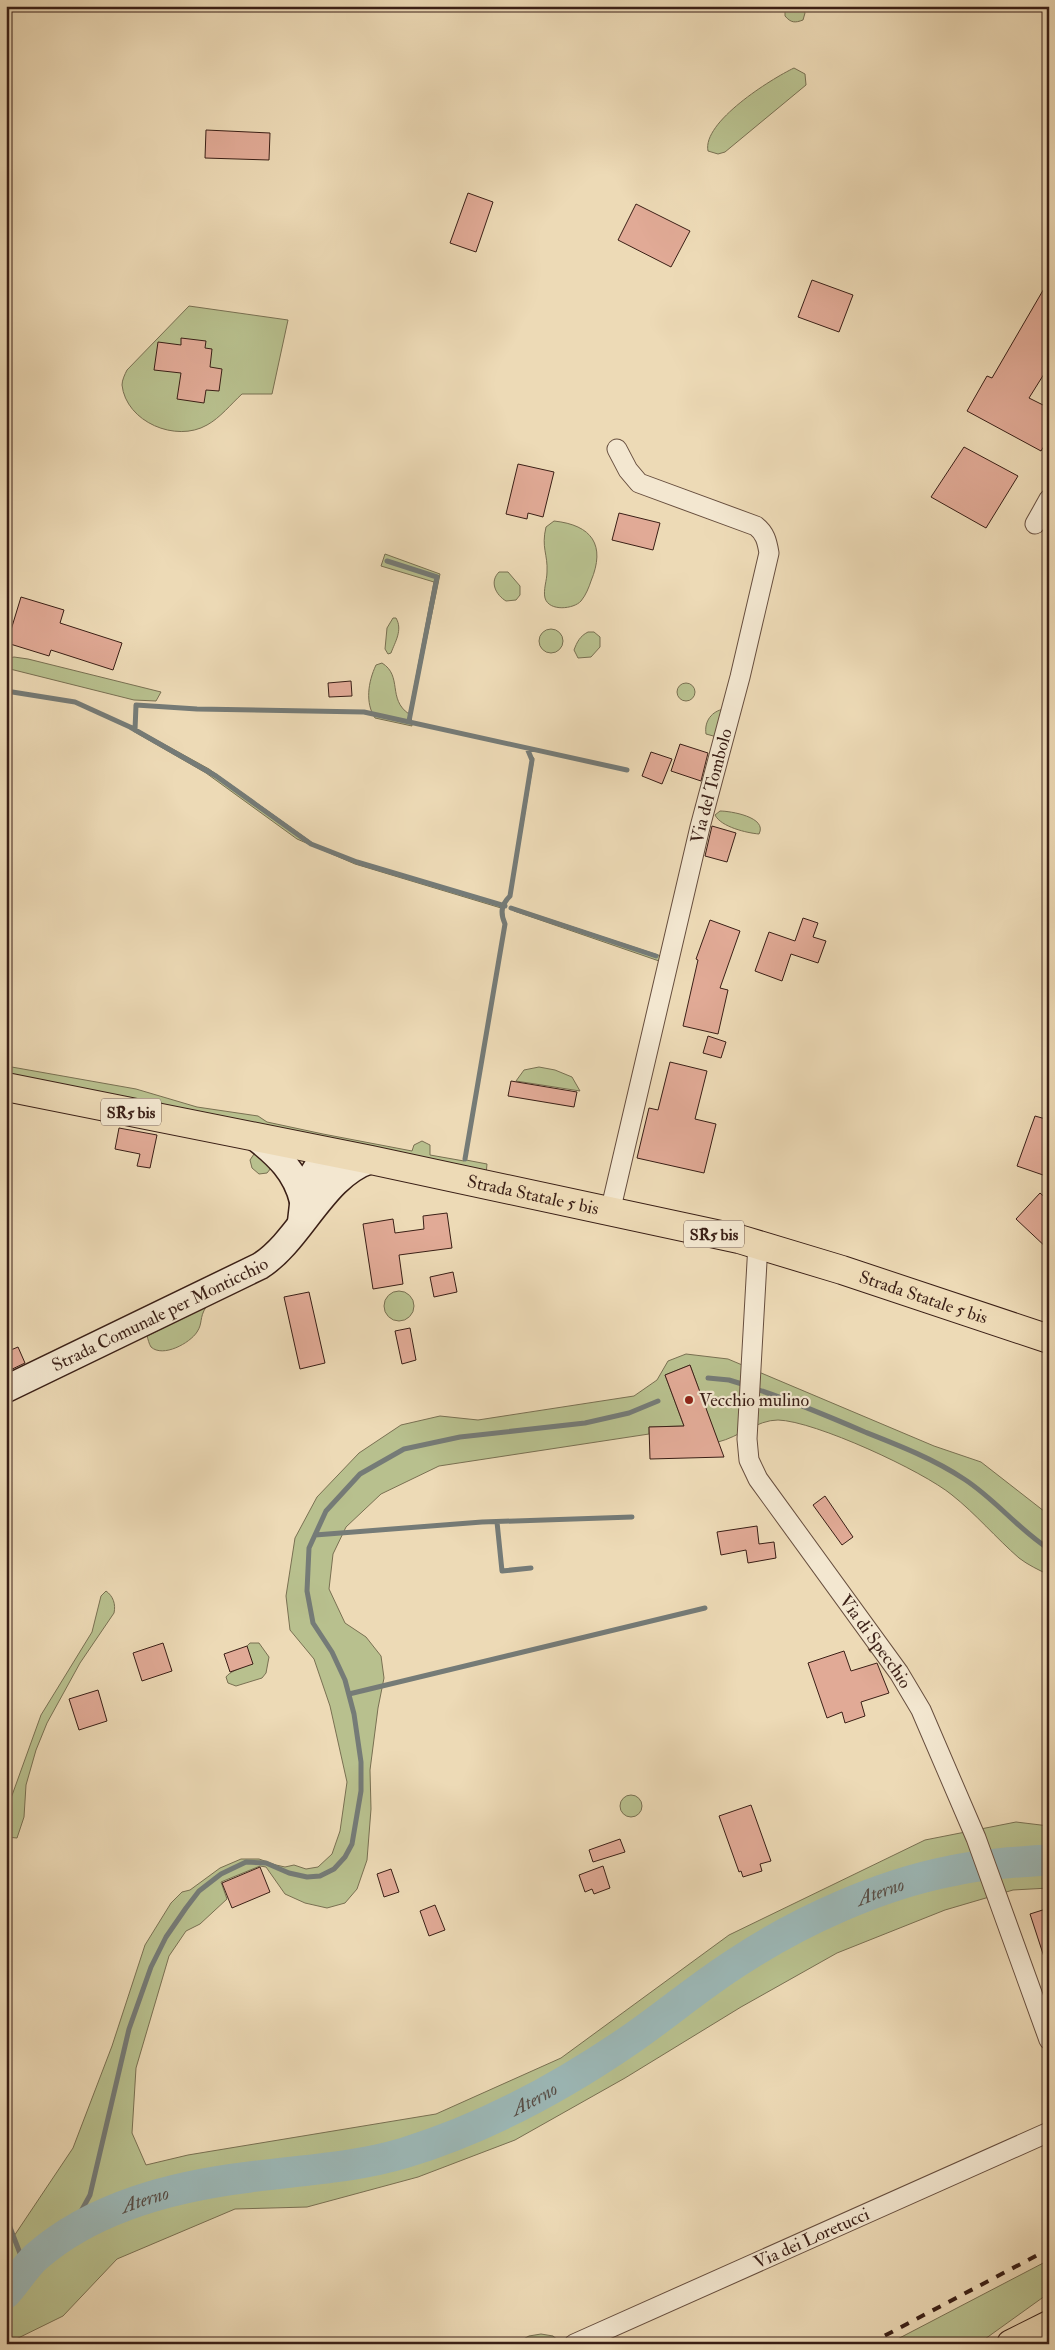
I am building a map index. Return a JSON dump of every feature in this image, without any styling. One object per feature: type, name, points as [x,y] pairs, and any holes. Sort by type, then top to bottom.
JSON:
[{"type":"main road","name":"Strada Statale 5 bis","points":[[6,1087],[332,1152],[758,1244],[1049,1340]]},
{"type":"main road","points":[[255,1137],[278,1155],[290,1169],[309,1207]]},
{"type":"main road","name":"Strada Comunale per Monticchio","points":[[6,1389],[255,1269],[281,1250],[309,1207],[333,1184],[336,1160],[332,1152]]},
{"type":"main road","name":"Strada Comunale per Monticchio","points":[[309,1207],[352,1169],[370,1160]]},
{"type":"main road","points":[[1011,2344],[1049,2325]]},
{"type":"street","name":"Via del Tombolo","points":[[610,1212],[700,827],[738,686],[769,553],[767,541],[762,531],[756,526],[639,483],[628,470],[617,449]]},
{"type":"street","points":[[1035,524],[1049,498]]},
{"type":"street","name":"Via di Specchio","points":[[758,1244],[747,1439],[748,1456],[752,1468],[910,1690],[931,1730],[976,1838],[1049,2040]]},
{"type":"street","name":"Via dei Loretucci","points":[[574,2344],[1049,2132]]},
{"type":"green space","points":[[785,6],[803,6],[805,13],[803,20],[795,22],[789,20],[785,16]]},
{"type":"green space","points":[[794,68],[805,74],[806,85],[725,152],[718,154],[708,151],[709,140],[716,127],[727,115],[755,91]]},
{"type":"green space","points":[[189,306],[288,320],[272,394],[242,394],[212,422],[195,430],[181,432],[154,426],[142,419],[126,398],[122,383],[127,370]]},
{"type":"green space","points":[[554,521],[567,523],[586,532],[596,547],[597,557],[587,591],[581,601],[573,606],[562,608],[551,606],[545,598],[547,566],[544,546],[545,534],[546,527]]},
{"type":"green space","points":[[385,554],[440,574],[411,715],[412,726],[375,718],[369,699],[371,678],[376,665],[382,663],[388,668],[392,674],[398,702],[409,714],[434,582],[381,566]]},
{"type":"green space","points":[[499,572],[508,572],[520,586],[520,595],[516,600],[506,601],[497,592],[494,580]]},
{"type":"green space","points":[[393,618],[396,618],[398,622],[399,631],[391,653],[388,654],[385,649],[387,628]]},
{"type":"green space","points":[[551,629],[559,633],[563,641],[559,649],[551,653],[543,649],[539,641],[543,633]]},
{"type":"green space","points":[[588,632],[594,632],[600,637],[600,647],[591,657],[578,658],[574,650],[576,644]]},
{"type":"green space","points":[[14,657],[161,692],[156,701],[134,700],[6,668],[6,659]]},
{"type":"green space","points":[[682,683],[690,683],[695,688],[693,699],[682,701],[677,696],[677,688]]},
{"type":"green space","points":[[724,709],[728,740],[706,734],[706,725],[710,717]]},
{"type":"green space","points":[[133,727],[209,769],[314,844],[348,858],[502,904],[509,896],[531,762],[529,756],[534,758],[511,896],[504,909],[506,924],[466,1160],[487,1164],[486,1175],[6,1076],[6,1066],[136,1089],[197,1107],[258,1116],[267,1122],[412,1151],[414,1145],[422,1141],[430,1145],[430,1155],[464,1161],[504,924],[501,908],[355,864],[297,839],[206,773],[133,731]]},
{"type":"green space","points":[[720,811],[732,812],[753,819],[760,828],[759,834],[741,831],[728,826],[715,815]]},
{"type":"green space","points":[[512,907],[664,957],[662,962],[514,911]]},
{"type":"green space","points":[[539,1067],[555,1070],[572,1077],[580,1091],[516,1081],[524,1070]]},
{"type":"green space","points":[[256,1151],[271,1168],[267,1173],[259,1174],[252,1168],[250,1160]]},
{"type":"green space","points":[[399,1291],[410,1295],[414,1306],[410,1317],[399,1321],[388,1317],[384,1306],[388,1295]]},
{"type":"green space","points":[[206,1307],[202,1314],[199,1329],[189,1341],[169,1350],[156,1350],[151,1347],[147,1336]]},
{"type":"green space","points":[[686,1354],[728,1359],[934,1446],[981,1462],[1049,1515],[1049,1575],[1019,1558],[961,1502],[938,1485],[894,1461],[842,1438],[817,1429],[778,1420],[763,1423],[718,1442],[690,1365],[665,1375],[684,1426],[649,1427],[649,1434],[439,1466],[381,1494],[346,1527],[333,1554],[329,1589],[345,1623],[366,1637],[381,1656],[384,1678],[370,1770],[371,1809],[367,1860],[357,1889],[345,1903],[327,1908],[305,1903],[285,1894],[266,1867],[260,1866],[221,1882],[227,1899],[200,1924],[186,1931],[169,1956],[136,2068],[132,2133],[146,2165],[188,2155],[436,2114],[561,2058],[729,1935],[925,1840],[1016,1822],[1049,1826],[1049,1888],[1013,1890],[945,1910],[837,1953],[741,2007],[625,2078],[515,2140],[418,2177],[307,2207],[235,2209],[117,2259],[63,2316],[6,2344],[6,2248],[73,2148],[112,2046],[145,1945],[171,1903],[182,1892],[190,1890],[220,1868],[241,1859],[259,1859],[285,1867],[294,1865],[306,1869],[318,1867],[332,1854],[340,1831],[347,1782],[330,1706],[314,1659],[290,1630],[286,1596],[295,1538],[317,1497],[359,1453],[401,1425],[440,1416],[478,1420],[634,1396],[657,1380],[668,1361]]},
{"type":"green space","points":[[106,1591],[113,1600],[115,1606],[114,1613],[80,1663],[47,1723],[36,1750],[26,1785],[24,1817],[17,1838],[6,1837],[6,1812],[41,1715],[92,1632],[101,1596]]},
{"type":"green space","points":[[250,1643],[259,1643],[269,1657],[266,1673],[262,1678],[236,1686],[228,1683],[226,1677],[247,1663],[249,1654],[246,1647]]},
{"type":"green space","points":[[631,1795],[639,1798],[642,1806],[639,1814],[631,1817],[623,1814],[620,1806],[623,1798]]},
{"type":"green space","points":[[1049,2260],[1049,2293],[978,2344],[888,2344]]},
{"type":"green space","points":[[541,2334],[553,2336],[560,2344],[514,2344],[529,2336]]},
{"type":"building","points":[[206,130],[270,133],[269,160],[205,158]]},
{"type":"building","points":[[468,193],[493,202],[476,252],[450,243]]},
{"type":"building","points":[[636,204],[690,231],[671,267],[618,240]]},
{"type":"building","points":[[812,280],[853,295],[839,332],[798,317]]},
{"type":"building","points":[[1049,280],[1049,366],[1029,398],[1049,408],[1049,438],[1041,451],[967,411],[987,376],[992,378]]},
{"type":"building","points":[[181,338],[206,341],[205,348],[212,349],[210,367],[222,369],[219,391],[206,390],[204,403],[177,399],[181,373],[154,370],[158,342],[181,345]]},
{"type":"building","points":[[964,447],[1018,476],[986,528],[931,497]]},
{"type":"building","points":[[518,464],[554,472],[543,517],[528,513],[527,519],[506,514]]},
{"type":"building","points":[[619,513],[660,523],[653,550],[612,540]]},
{"type":"building","points":[[21,597],[64,610],[60,623],[122,643],[113,670],[51,650],[49,656],[7,643]]},
{"type":"building","points":[[351,681],[352,696],[329,697],[328,683]]},
{"type":"building","points":[[680,744],[708,753],[701,781],[671,771]]},
{"type":"building","points":[[651,752],[672,759],[662,784],[642,776]]},
{"type":"building","points":[[712,826],[736,833],[727,862],[705,856]]},
{"type":"building","points":[[803,918],[818,923],[813,937],[826,941],[818,963],[791,954],[782,981],[755,971],[769,932],[795,941]]},
{"type":"building","points":[[710,920],[740,931],[720,988],[728,990],[718,1034],[683,1026],[698,960],[696,959]]},
{"type":"building","points":[[708,1036],[726,1042],[721,1058],[703,1053]]},
{"type":"building","points":[[670,1062],[707,1071],[695,1119],[716,1124],[704,1173],[637,1158],[649,1108],[658,1110]]},
{"type":"building","points":[[511,1081],[577,1092],[574,1107],[508,1096]]},
{"type":"building","points":[[1035,1116],[1049,1120],[1049,1169],[1046,1176],[1017,1166]]},
{"type":"building","points":[[119,1128],[157,1135],[150,1168],[137,1166],[140,1154],[115,1149]]},
{"type":"building","points":[[1040,1193],[1049,1201],[1049,1250],[1016,1219]]},
{"type":"building","points":[[447,1213],[452,1248],[399,1255],[403,1284],[373,1289],[363,1224],[393,1219],[395,1233],[424,1229],[423,1216]]},
{"type":"building","points":[[453,1272],[457,1292],[434,1297],[430,1277]]},
{"type":"building","points":[[309,1292],[325,1363],[300,1369],[284,1297]]},
{"type":"building","points":[[410,1328],[416,1360],[402,1364],[395,1331]]},
{"type":"building","points":[[18,1347],[25,1363],[6,1372],[6,1352]]},
{"type":"building","name":"Vecchio mulino","points":[[690,1365],[724,1457],[650,1459],[649,1427],[684,1426],[665,1375]]},
{"type":"building","points":[[825,1496],[853,1537],[842,1545],[813,1505]]},
{"type":"building","points":[[757,1526],[759,1544],[774,1542],[776,1558],[748,1563],[746,1550],[721,1555],[717,1532]]},
{"type":"building","points":[[163,1643],[172,1671],[142,1681],[133,1653]]},
{"type":"building","points":[[247,1646],[253,1664],[230,1672],[224,1654]]},
{"type":"building","points":[[844,1651],[851,1671],[877,1663],[889,1693],[861,1702],[865,1716],[845,1723],[842,1712],[827,1718],[808,1663]]},
{"type":"building","points":[[98,1690],[107,1721],[79,1730],[69,1699]]},
{"type":"building","points":[[751,1805],[771,1861],[760,1864],[762,1871],[743,1877],[741,1871],[739,1872],[719,1816]]},
{"type":"building","points":[[620,1839],[625,1852],[593,1862],[589,1850]]},
{"type":"building","points":[[603,1866],[610,1888],[594,1894],[592,1889],[585,1892],[579,1875]]},
{"type":"building","points":[[260,1867],[270,1892],[232,1908],[222,1883]]},
{"type":"building","points":[[391,1869],[399,1892],[384,1897],[377,1874]]},
{"type":"building","points":[[435,1905],[445,1930],[429,1936],[420,1911]]},
{"type":"building","points":[[1049,1908],[1049,1962],[1046,1963],[1030,1914]]},
{"type":"waterway","points":[[387,561],[437,577],[409,721]]},
{"type":"waterway","points":[[6,691],[75,702],[130,727],[216,776],[311,844],[357,862],[505,906]]},
{"type":"waterway","points":[[135,730],[136,705],[197,709],[364,712],[627,770]]},
{"type":"waterway","points":[[465,1159],[505,924],[502,909],[510,896],[532,760],[527,748]]},
{"type":"waterway","points":[[511,908],[656,956]]},
{"type":"waterway","points":[[708,1378],[729,1380],[742,1384]]},
{"type":"waterway","points":[[759,1390],[826,1415],[941,1465],[975,1487],[1049,1549]]},
{"type":"waterway","points":[[68,2235],[90,2195],[129,2029],[151,1967],[166,1937],[186,1908],[199,1891],[221,1874],[246,1862],[266,1863],[289,1873],[307,1877],[320,1876],[334,1869],[345,1857],[352,1844],[361,1791],[361,1762],[354,1714],[345,1680],[332,1652],[313,1623],[307,1591],[309,1548],[326,1511],[360,1474],[404,1449],[460,1437],[585,1423],[629,1413],[658,1401]]},
{"type":"waterway","points":[[315,1535],[482,1522],[632,1517]]},
{"type":"waterway","points":[[497,1522],[502,1571],[531,1568]]},
{"type":"waterway","points":[[349,1694],[705,1608]]},
{"type":"waterway","name":"Aterno","points":[[6,2293],[32,2261],[59,2239],[83,2224],[137,2201],[193,2186],[385,2158],[434,2143],[493,2119],[550,2090],[604,2057],[711,1980],[763,1946],[841,1906],[896,1885],[951,1871],[987,1865],[1049,1860]]},
{"type":"waterway","points":[[6,2217],[26,2269]]},
{"type":"railway","points":[[869,2344],[1049,2249]]},
{"type":"place","name":"Vecchio mulino","points":[[689,1400]]}]
